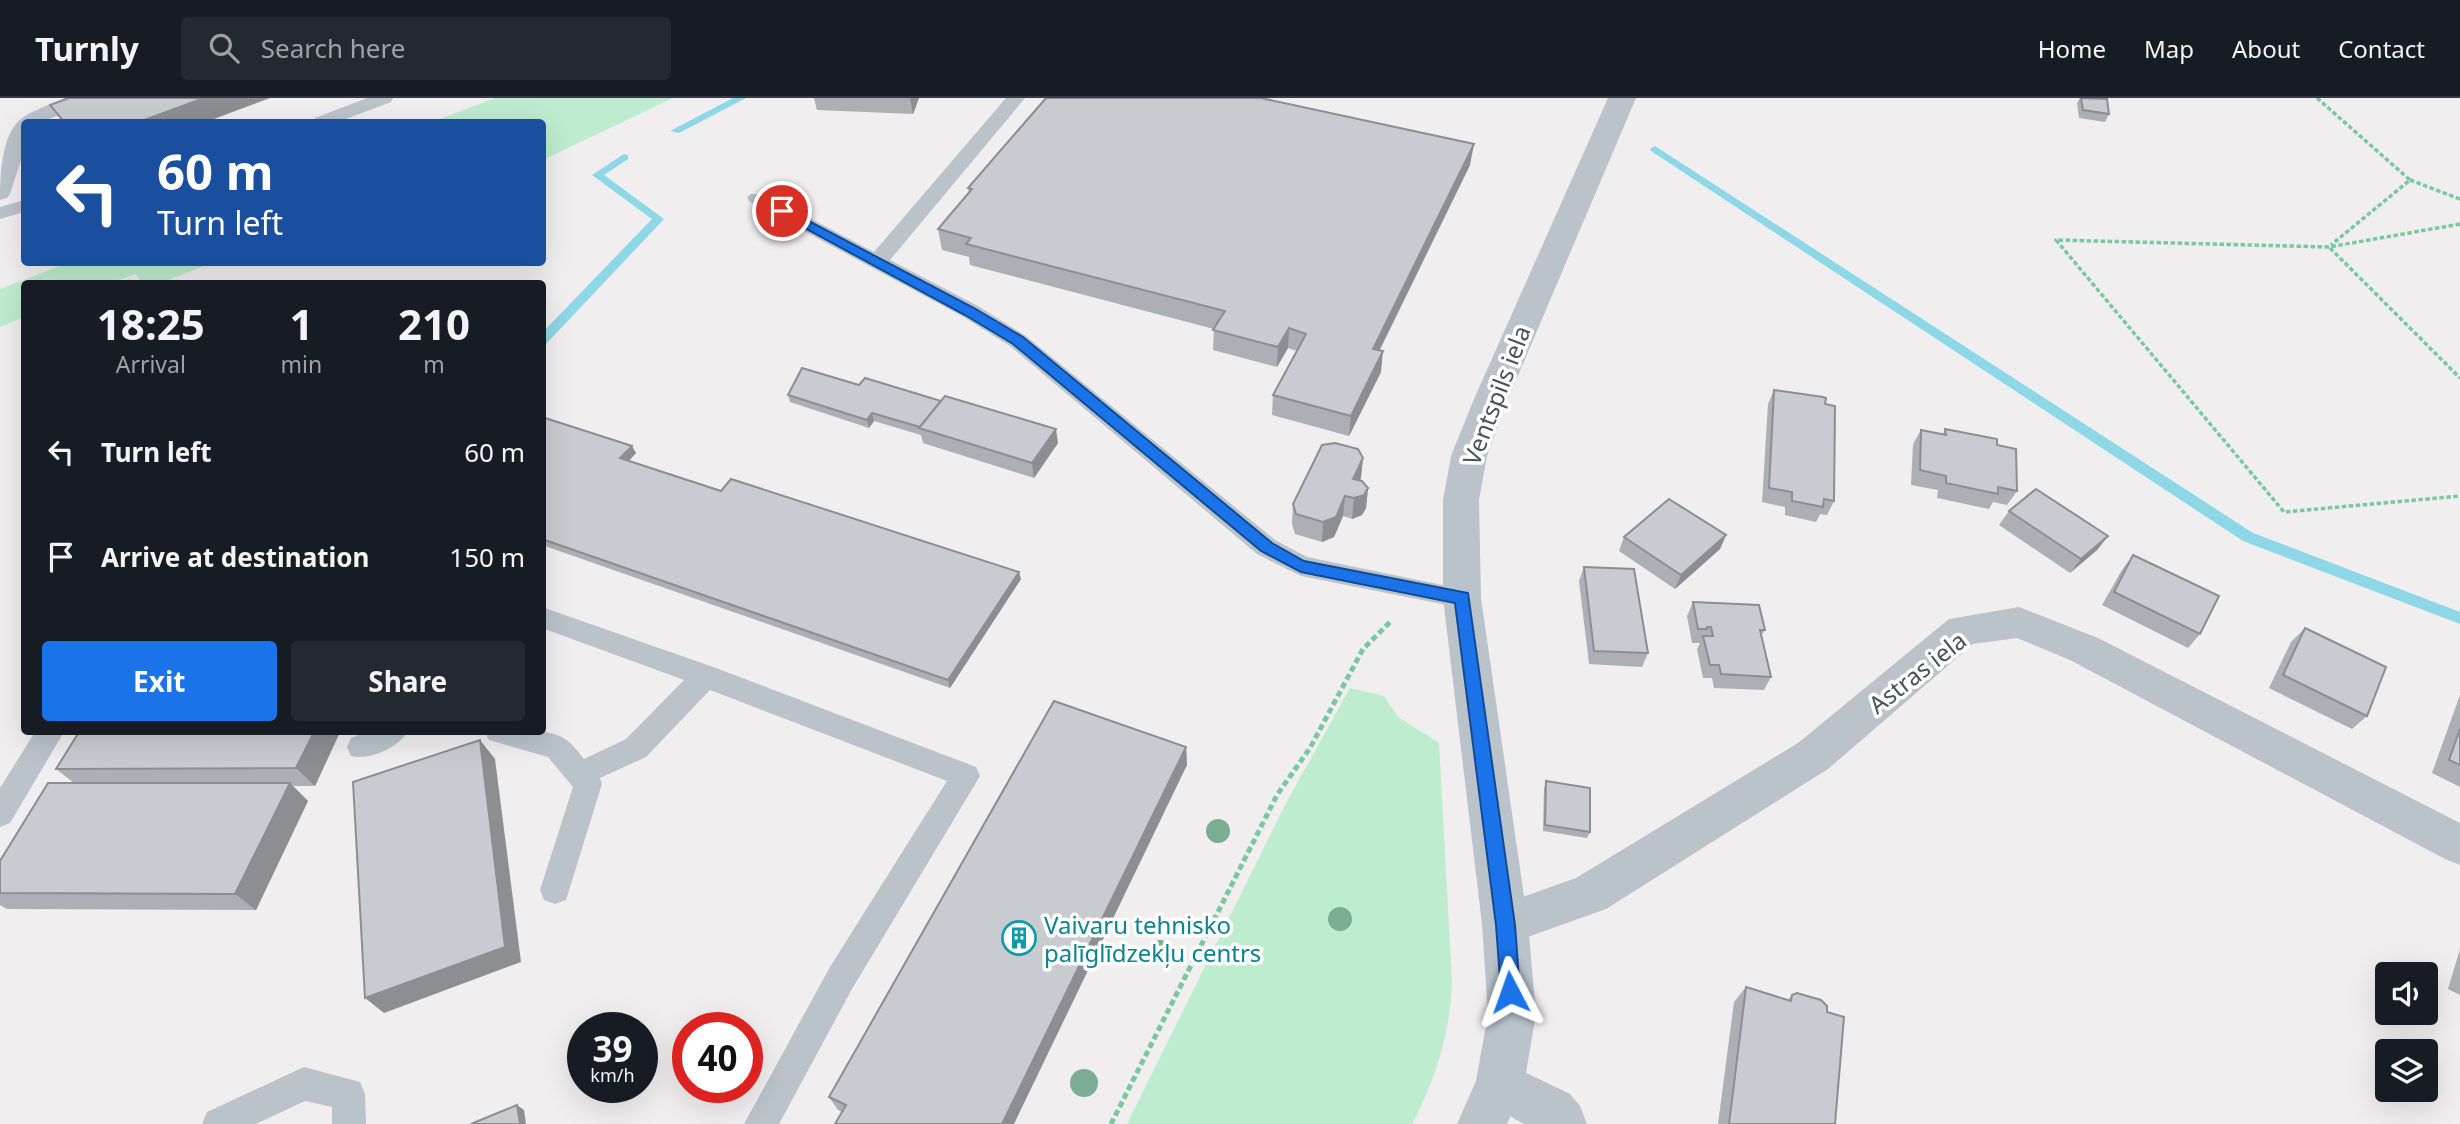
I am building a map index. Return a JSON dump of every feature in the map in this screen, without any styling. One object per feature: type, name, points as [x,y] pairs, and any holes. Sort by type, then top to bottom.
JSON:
[{"type":"street","name":"Ventspils iela","points":[[1491,1104],[1512,1014],[1505,925],[1462,598],[1461,500],[1469,456],[1491,399],[1622,98]]},
{"type":"street","name":"Astras iela","points":[[1505,925],[1590,894],[1813,756],[1963,630],[2019,622],[2084,649],[2460,845]]},
{"type":"street","points":[[1491,1104],[1552,1112],[1562,1124]]},
{"type":"lane","points":[[37,119],[80,98]]},
{"type":"lane","points":[[330,119],[384,98]]},
{"type":"lane","points":[[877,262],[1016,98]]},
{"type":"lane","points":[[0,194],[21,140]]},
{"type":"lane","points":[[757,198],[1018,341],[1266,547],[1286,559],[1301,566],[1462,598]]},
{"type":"lane","points":[[0,214],[21,207]]},
{"type":"lane","points":[[546,618],[706,676],[966,776],[841,978],[761,1124]]},
{"type":"lane","points":[[580,774],[636,748],[706,676]]},
{"type":"lane","points":[[0,814],[48,735]]},
{"type":"lane","points":[[361,747],[387,735]]},
{"type":"lane","points":[[510,735],[557,748],[589,785],[555,890]]},
{"type":"lane","points":[[219,1124],[304,1084],[348,1094],[349,1124]]},
{"type":"path","points":[[2317,98],[2410,180],[2460,198]]},
{"type":"path","points":[[2329,247],[2410,180]]},
{"type":"path","points":[[2460,224],[2329,247],[2056,240],[2284,512],[2460,496]]},
{"type":"path","points":[[2329,247],[2460,378]]},
{"type":"path","points":[[1111,1124],[1277,795],[1310,748],[1363,649],[1392,620]]},
{"type":"green space","points":[[495,98],[673,98],[546,159],[546,119],[440,119]]},
{"type":"green space","points":[[60,266],[204,266],[168,280],[139,280],[136,274],[119,280],[24,280]]},
{"type":"green space","points":[[21,281],[21,318],[0,327],[0,289]]},
{"type":"green space","points":[[1350,688],[1384,696],[1398,717],[1439,743],[1451,1001],[1440,1055],[1412,1124],[1127,1124],[1284,807]]},
{"type":"building","points":[[69,98],[204,98],[147,119],[62,119],[50,105]]},
{"type":"building","points":[[1046,98],[1261,98],[1474,144],[1373,349],[1383,351],[1351,416],[1273,395],[1306,334],[1289,328],[1278,347],[1213,330],[1225,311],[966,244],[971,238],[938,229],[972,189],[968,188]]},
{"type":"building","points":[[2081,98],[2107,99],[2109,114],[2083,110]]},
{"type":"building","points":[[802,368],[859,385],[865,378],[941,401],[920,427],[872,413],[867,420],[788,395]]},
{"type":"building","points":[[1774,390],[1823,397],[1826,398],[1825,404],[1835,406],[1834,501],[1824,499],[1823,507],[1792,501],[1792,492],[1769,488]]},
{"type":"building","points":[[945,396],[1056,429],[1032,463],[919,428]]},
{"type":"building","points":[[546,418],[632,446],[620,458],[721,491],[731,479],[1019,572],[948,680],[546,540]]},
{"type":"building","points":[[1945,429],[1997,439],[1997,445],[2016,449],[2017,491],[1998,487],[1998,494],[1946,483],[1946,476],[1920,470],[1921,430],[1946,435]]},
{"type":"building","points":[[1335,443],[1358,449],[1363,458],[1353,479],[1362,481],[1368,488],[1364,495],[1354,498],[1345,496],[1336,517],[1323,522],[1296,514],[1293,504],[1322,445]]},
{"type":"building","points":[[2036,489],[2108,536],[2081,559],[2009,511]]},
{"type":"building","points":[[1669,499],[1726,535],[1681,575],[1624,537]]},
{"type":"building","points":[[2133,555],[2219,596],[2200,634],[2114,592]]},
{"type":"building","points":[[1584,567],[1634,569],[1648,653],[1594,651]]},
{"type":"building","points":[[1693,602],[1759,605],[1765,630],[1760,630],[1771,677],[1721,674],[1719,665],[1710,665],[1703,636],[1713,636],[1711,627],[1698,629]]},
{"type":"building","points":[[2305,628],[2386,667],[2367,716],[2283,675]]},
{"type":"building","name":"Vaivaru tehnisko palīglīdzekļu centrs","points":[[1054,701],[1186,747],[1002,1124],[835,1124],[846,1105],[829,1097]]},
{"type":"building","points":[[2460,729],[2460,765],[2449,760]]},
{"type":"building","points":[[77,735],[312,735],[296,768],[56,769]]},
{"type":"building","points":[[480,740],[505,947],[365,998],[353,782]]},
{"type":"building","points":[[1546,781],[1590,788],[1590,832],[1545,825]]},
{"type":"building","points":[[48,783],[290,783],[235,894],[0,893],[0,861]]},
{"type":"building","points":[[1746,987],[1791,1001],[1792,995],[1797,993],[1821,1000],[1827,1006],[1827,1012],[1844,1017],[1835,1124],[1729,1124]]},
{"type":"building","points":[[517,1105],[520,1124],[471,1124]]},
{"type":"waterway","points":[[675,131],[741,98]]},
{"type":"waterway","points":[[1655,149],[2248,537],[2460,618]]},
{"type":"waterway","points":[[546,337],[659,219],[597,175],[624,157]]},
{"type":"place","name":"Vaivaru tehnisko palīglīdzekļu centrs","points":[[1019,938]]},
{"type":"route","points":[[782,211],[970,312],[1018,341],[1266,547],[1286,559],[1301,566],[1462,598],[1505,925],[1510,992]]}]
